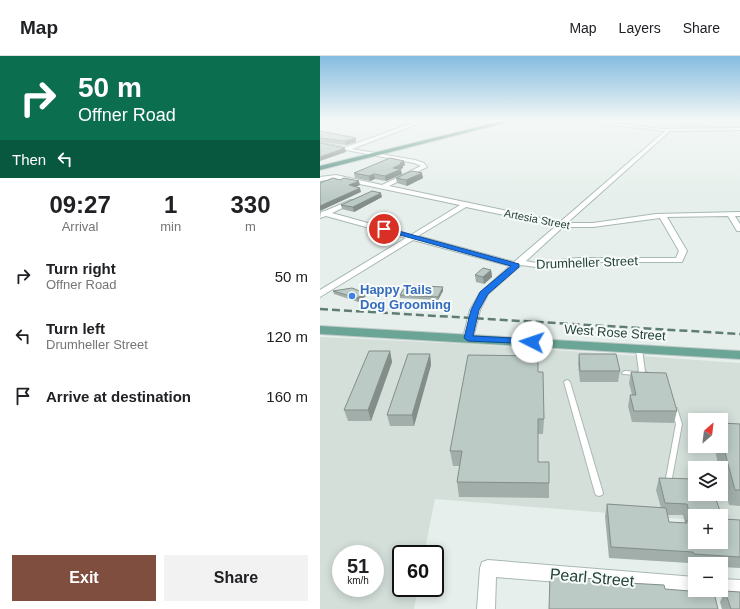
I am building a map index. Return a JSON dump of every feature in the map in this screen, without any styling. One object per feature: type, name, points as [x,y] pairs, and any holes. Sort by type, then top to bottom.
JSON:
[{"type":"highway","points":[[320,168],[334,166],[403,147]]},
{"type":"highway","points":[[320,172],[334,166]]},
{"type":"main road","name":"West Rose Street","points":[[320,330],[740,355]]},
{"type":"street","points":[[335,147],[415,162],[422,164],[424,167],[370,193]]},
{"type":"street","points":[[346,149],[352,147]]},
{"type":"street","points":[[468,338],[475,310],[484,292],[651,147]]},
{"type":"street","name":"Artesia Street","points":[[320,180],[336,177],[562,225],[585,227],[645,217],[740,214]]},
{"type":"street","points":[[322,214],[357,199]]},
{"type":"street","points":[[320,294],[466,204]]},
{"type":"street","name":"Drumheller Street","points":[[322,214],[518,264],[536,265],[577,260],[679,260],[683,251],[663,216]]},
{"type":"street","points":[[730,214],[740,229]]},
{"type":"street","name":"Pearl Street","points":[[486,609],[488,568],[688,584]]},
{"type":"street","points":[[728,588],[740,589]]},
{"type":"lane","points":[[639,349],[642,374]]},
{"type":"lane","points":[[625,373],[657,375]]},
{"type":"lane","points":[[567,382],[599,493]]},
{"type":"lane","points":[[669,478],[679,424],[673,403]]},
{"type":"shaded area","points":[[320,337],[468,344],[740,363],[740,523],[728,522],[728,509],[688,509],[688,519],[435,499],[426,545],[392,545],[392,597],[416,597],[414,609],[320,609]]},
{"type":"building","points":[[320,147],[345,148],[320,157]]},
{"type":"building","points":[[390,158],[404,161],[393,168],[401,169],[385,176],[374,174],[369,176],[354,173]]},
{"type":"building","points":[[412,171],[422,173],[406,180],[396,178]]},
{"type":"building","points":[[333,178],[340,180],[344,178],[359,181],[349,185],[360,188],[320,206],[320,183]]},
{"type":"building","points":[[372,191],[381,193],[353,207],[341,205]]},
{"type":"building","points":[[483,268],[491,270],[483,277],[475,275]]},
{"type":"building","points":[[406,285],[443,287],[438,297],[400,295]]},
{"type":"building","points":[[352,288],[365,293],[357,298],[333,291]]},
{"type":"building","points":[[369,351],[390,351],[368,410],[344,410]]},
{"type":"building","points":[[408,354],[430,354],[412,415],[387,415]]},
{"type":"building","points":[[579,354],[616,354],[620,371],[580,371]]},
{"type":"building","points":[[468,355],[538,356],[538,372],[543,372],[544,419],[538,419],[538,462],[549,462],[549,483],[457,482],[462,451],[450,451]]},
{"type":"building","points":[[631,372],[666,373],[677,411],[634,411],[630,395],[636,395]]},
{"type":"building","points":[[728,423],[740,424],[740,490],[735,490],[725,453],[728,453]]},
{"type":"building","points":[[659,478],[688,479],[688,501],[717,501],[719,509],[688,509],[687,504],[665,503]]},
{"type":"building","points":[[607,504],[666,508],[669,522],[687,523],[686,521],[688,521],[688,549],[728,549],[728,519],[740,520],[740,557],[694,554],[693,552],[611,547]]},
{"type":"building","points":[[550,576],[664,585],[665,589],[688,591],[688,597],[715,597],[718,609],[549,609]]},
{"type":"building","points":[[728,591],[740,592],[740,609],[731,609],[727,597]]},
{"type":"railway","points":[[320,309],[740,334]]},
{"type":"place","name":"Happy Tails Dog Grooming","points":[[352,296]]},
{"type":"route","points":[[384,229],[516,265],[484,292],[475,310],[468,338],[532,342]]}]
